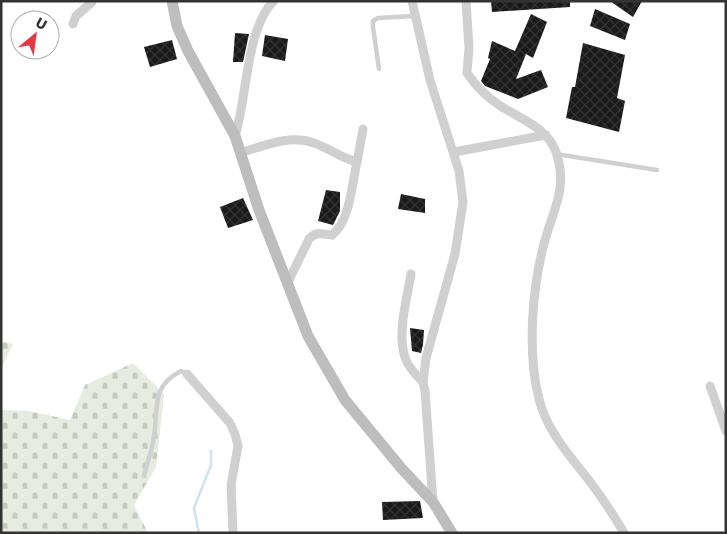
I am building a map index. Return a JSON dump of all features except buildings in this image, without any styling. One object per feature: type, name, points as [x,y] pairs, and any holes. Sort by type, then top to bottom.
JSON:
[{"type":"street","points":[[73,24],[76,16],[91,1],[100,1]]},
{"type":"street","points":[[172,1],[177,26],[188,51],[236,136],[259,210],[308,336],[346,400],[402,469],[433,502],[452,533]]},
{"type":"street","points":[[236,136],[254,40],[262,16],[274,1]]},
{"type":"street","points":[[412,1],[430,80],[459,171],[463,202],[455,254],[426,358],[422,382]]},
{"type":"street","points":[[466,1],[469,33],[468,72],[471,78],[487,96],[546,135],[552,143],[562,179],[555,213],[545,240],[535,295],[533,346],[535,381],[543,413],[558,440],[589,480],[624,533]]},
{"type":"street","points":[[288,282],[298,259],[313,234],[332,235],[346,217],[363,129]]},
{"type":"street","points":[[454,152],[546,135]]},
{"type":"street","points":[[240,153],[274,143],[298,139],[315,143],[347,160],[357,162]]},
{"type":"street","points":[[411,274],[402,330],[402,347],[406,361],[422,382],[425,391],[433,502]]},
{"type":"street","points":[[187,374],[230,423],[235,434],[238,446],[231,485],[233,533]]},
{"type":"street","points":[[710,386],[726,431]]},
{"type":"lane","points":[[379,69],[373,21],[378,18],[414,16]]},
{"type":"lane","points":[[556,154],[657,170]]},
{"type":"lane","points":[[144,476],[154,437],[156,400],[168,378],[181,372],[187,374]]},
{"type":"green space","points":[[1,341],[13,344],[1,369]]},
{"type":"green space","points":[[133,363],[164,394],[156,467],[134,505],[148,533],[1,533],[1,410],[29,411],[70,420],[85,385]]},
{"type":"waterway","points":[[199,533],[194,508],[211,465],[211,451]]}]
